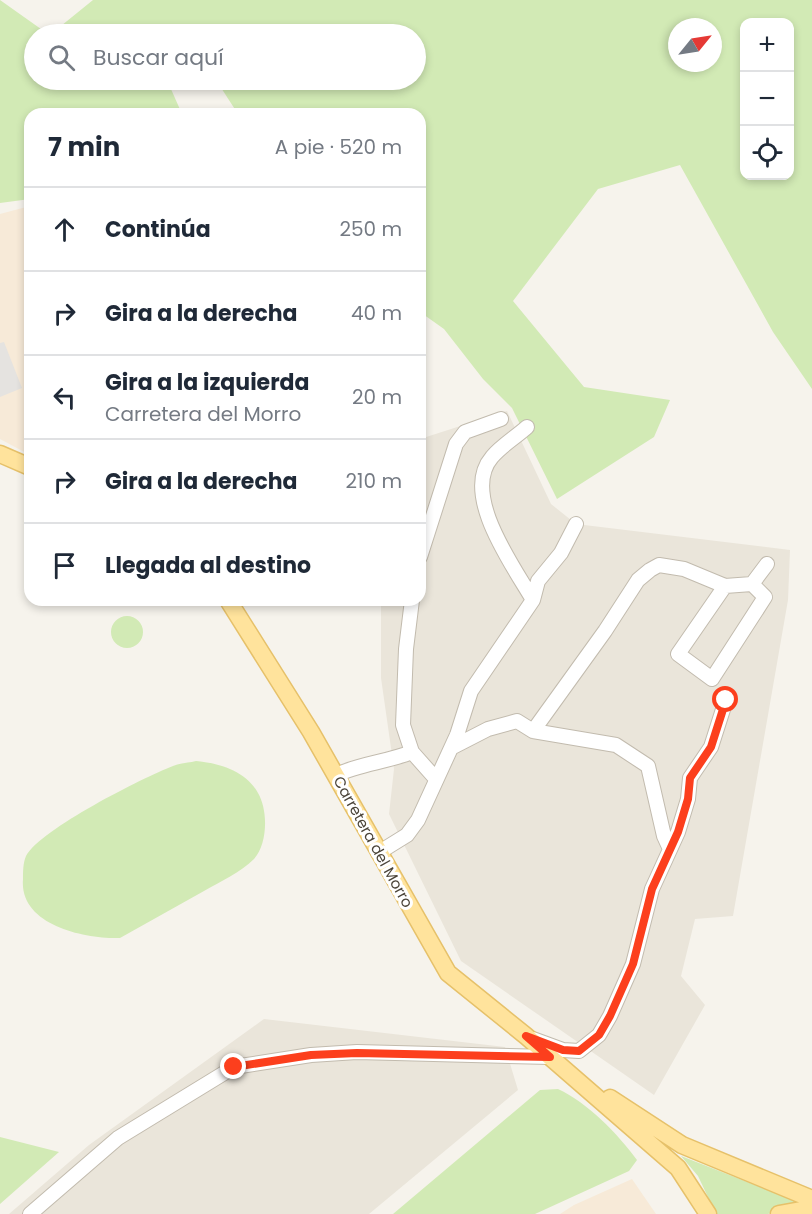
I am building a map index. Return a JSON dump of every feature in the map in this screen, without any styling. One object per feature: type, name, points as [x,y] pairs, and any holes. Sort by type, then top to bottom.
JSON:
[{"type":"main road","points":[[0,454],[24,464]]},
{"type":"main road","name":"Carretera del Morro","points":[[232,606],[336,776],[448,973],[526,1036],[678,1168],[708,1214]]},
{"type":"main road","name":"Carretera del Morro","points":[[550,1057],[682,1145],[812,1199]]},
{"type":"main road","points":[[779,1214],[812,1208]]},
{"type":"street","points":[[426,538],[456,444],[465,432],[501,419]]},
{"type":"street","points":[[527,427],[490,458],[483,494],[488,522],[533,600]]},
{"type":"street","points":[[378,853],[407,835],[418,820],[451,748],[471,691],[533,600],[538,581],[561,553],[576,524]]},
{"type":"street","points":[[533,731],[605,631],[638,580],[650,570],[659,565],[684,569],[725,586],[752,584],[767,564]]},
{"type":"street","points":[[725,586],[678,654],[712,679],[765,597],[752,584]]},
{"type":"street","points":[[411,606],[406,649],[403,725],[412,752],[436,779]]},
{"type":"street","points":[[526,1036],[563,1050],[579,1051],[599,1035],[633,964],[652,889],[670,849],[688,799],[690,778],[711,747],[726,700]]},
{"type":"street","points":[[451,748],[488,729],[517,721],[533,731],[616,745],[648,766],[664,836],[670,849]]},
{"type":"street","points":[[336,776],[348,770],[386,763],[412,752]]},
{"type":"street","points":[[30,1214],[118,1138],[234,1067],[311,1055],[357,1053],[550,1057]]},
{"type":"shaded area","points":[[24,208],[24,452],[0,439],[0,214]]},
{"type":"shaded area","points":[[4,342],[22,388],[0,397],[0,343]]},
{"type":"shaded area","points":[[507,411],[551,504],[576,524],[790,550],[788,600],[733,916],[695,919],[681,976],[705,1005],[654,1095],[461,961],[389,814],[394,769],[381,678],[381,606],[426,606],[426,437]]},
{"type":"shaded area","points":[[264,1019],[505,1047],[518,1090],[369,1214],[9,1214],[89,1145]]},
{"type":"shaded area","points":[[632,1179],[656,1214],[560,1214],[574,1205]]},
{"type":"green space","points":[[0,0],[34,24],[24,24],[24,90],[171,90],[179,108],[24,108],[24,200],[0,203]]},
{"type":"green space","points":[[93,0],[812,0],[812,389],[773,332],[680,165],[598,189],[513,301],[584,387],[670,400],[654,437],[557,499],[512,408],[483,379],[444,329],[426,316],[426,108],[234,108],[222,90],[426,90],[426,24],[63,24]]},
{"type":"green space","points":[[127,616],[139,620],[143,632],[139,644],[127,648],[115,644],[111,632],[115,620]]},
{"type":"green space","points":[[196,761],[214,764],[239,774],[253,785],[258,793],[264,808],[264,836],[259,852],[249,864],[120,938],[89,936],[72,932],[42,918],[31,908],[25,895],[23,870],[26,856],[35,845],[71,819],[139,781],[178,764]]},
{"type":"green space","points":[[558,1089],[580,1102],[621,1140],[637,1160],[629,1171],[535,1214],[393,1214],[540,1090]]},
{"type":"green space","points":[[0,1137],[59,1152],[0,1204]]},
{"type":"green space","points":[[681,1156],[804,1204],[768,1214],[716,1214],[698,1176]]},
{"type":"route","points":[[234,1067],[311,1055],[357,1053],[550,1057],[526,1036],[563,1050],[579,1051],[599,1035],[633,964],[652,889],[678,832],[688,799],[690,778],[711,747],[726,700]]}]
